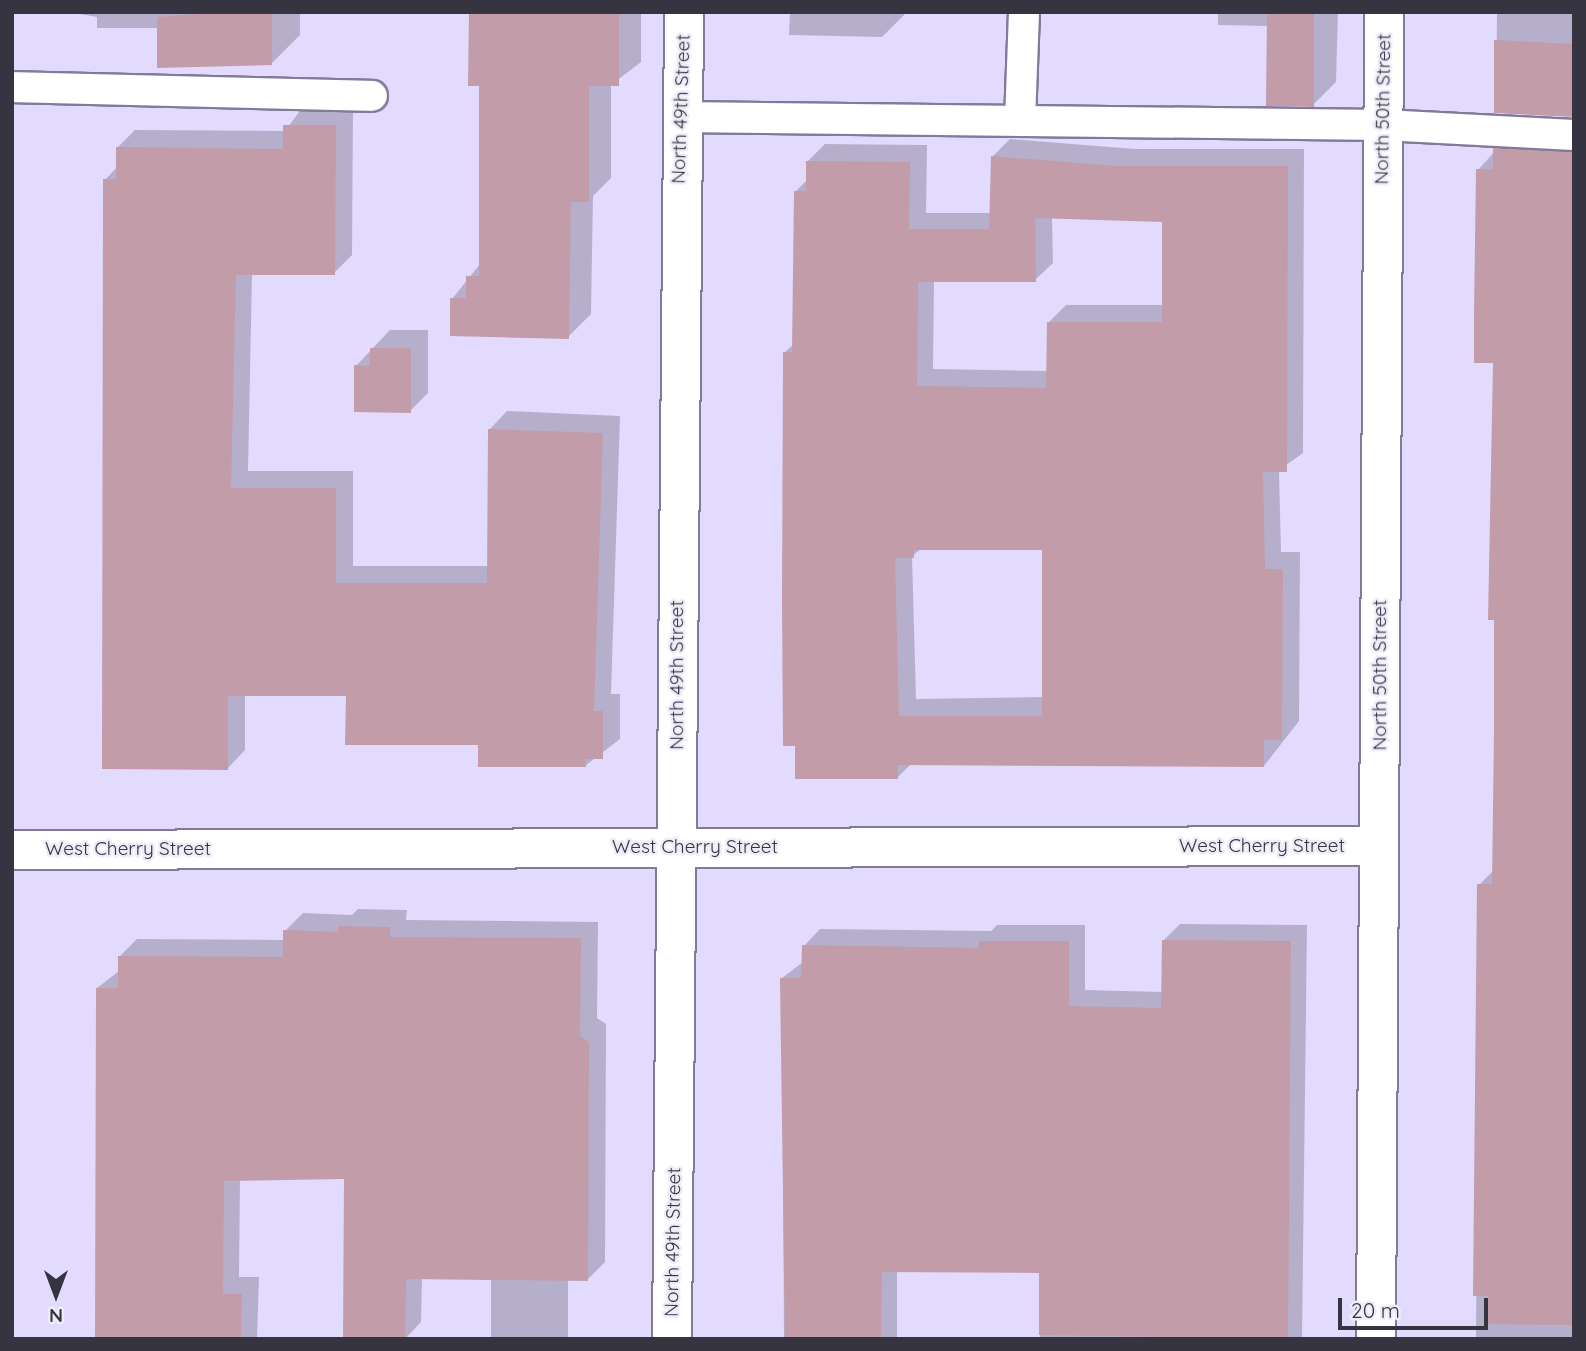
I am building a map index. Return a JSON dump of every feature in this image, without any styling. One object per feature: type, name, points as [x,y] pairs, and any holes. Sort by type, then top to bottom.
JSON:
[{"type":"street","name":"North 49th Street","points":[[672,1339],[679,117],[684,12]]},
{"type":"street","name":"North 50th Street","points":[[1376,1339],[1384,12]]},
{"type":"street","name":"West Cherry Street","points":[[12,849],[1378,846]]},
{"type":"lane","points":[[1020,121],[1024,12]]},
{"type":"lane","points":[[12,87],[372,96]]},
{"type":"lane","points":[[679,117],[1383,125],[1574,135]]},
{"type":"building","points":[[223,12],[272,12],[272,65],[157,68],[157,17]]},
{"type":"building","points":[[469,12],[619,12],[619,86],[589,86],[589,202],[571,202],[569,339],[450,336],[450,298],[466,298],[466,276],[479,276],[479,86],[468,86]]},
{"type":"building","points":[[1267,12],[1314,12],[1314,107],[1266,106]]},
{"type":"building","points":[[1494,40],[1574,44],[1574,117],[1494,113]]},
{"type":"building","points":[[283,125],[336,125],[335,275],[236,275],[231,488],[336,488],[336,583],[487,583],[488,429],[603,433],[594,711],[603,711],[603,759],[586,759],[586,767],[478,767],[478,745],[345,745],[346,696],[228,696],[228,770],[102,769],[103,179],[116,179],[116,147],[283,149]]},
{"type":"building","points":[[1493,148],[1574,152],[1574,1325],[1488,1324],[1488,1296],[1473,1296],[1477,884],[1492,884],[1494,729],[1494,620],[1488,620],[1493,363],[1474,363],[1476,169],[1493,169]]},
{"type":"building","points":[[991,156],[1117,166],[1288,166],[1287,472],[1263,472],[1265,569],[1283,569],[1282,740],[1264,740],[1264,767],[898,765],[898,779],[795,779],[795,746],[783,746],[782,601],[783,352],[792,352],[794,191],[806,191],[806,161],[910,162],[909,229],[989,229]],"holes":[[[1035,218],[1162,222],[1162,322],[1047,322],[1046,388],[917,386],[918,282],[1036,282]],[[914,550],[1042,550],[1042,716],[899,716],[895,558],[914,558]]]},
{"type":"building","points":[[370,348],[411,348],[411,413],[354,412],[354,365],[370,366]]},
{"type":"building","points":[[338,926],[390,927],[390,937],[581,938],[580,1036],[589,1042],[588,1281],[406,1279],[405,1339],[343,1339],[344,1179],[224,1181],[223,1294],[242,1294],[241,1339],[95,1339],[96,988],[118,988],[118,956],[283,957],[283,930],[338,932]]},
{"type":"building","points":[[1162,940],[1291,941],[1288,1339],[1039,1335],[1039,1273],[882,1272],[881,1339],[785,1339],[780,978],[801,978],[802,945],[979,948],[979,941],[1069,941],[1069,1006],[1161,1008]]}]
